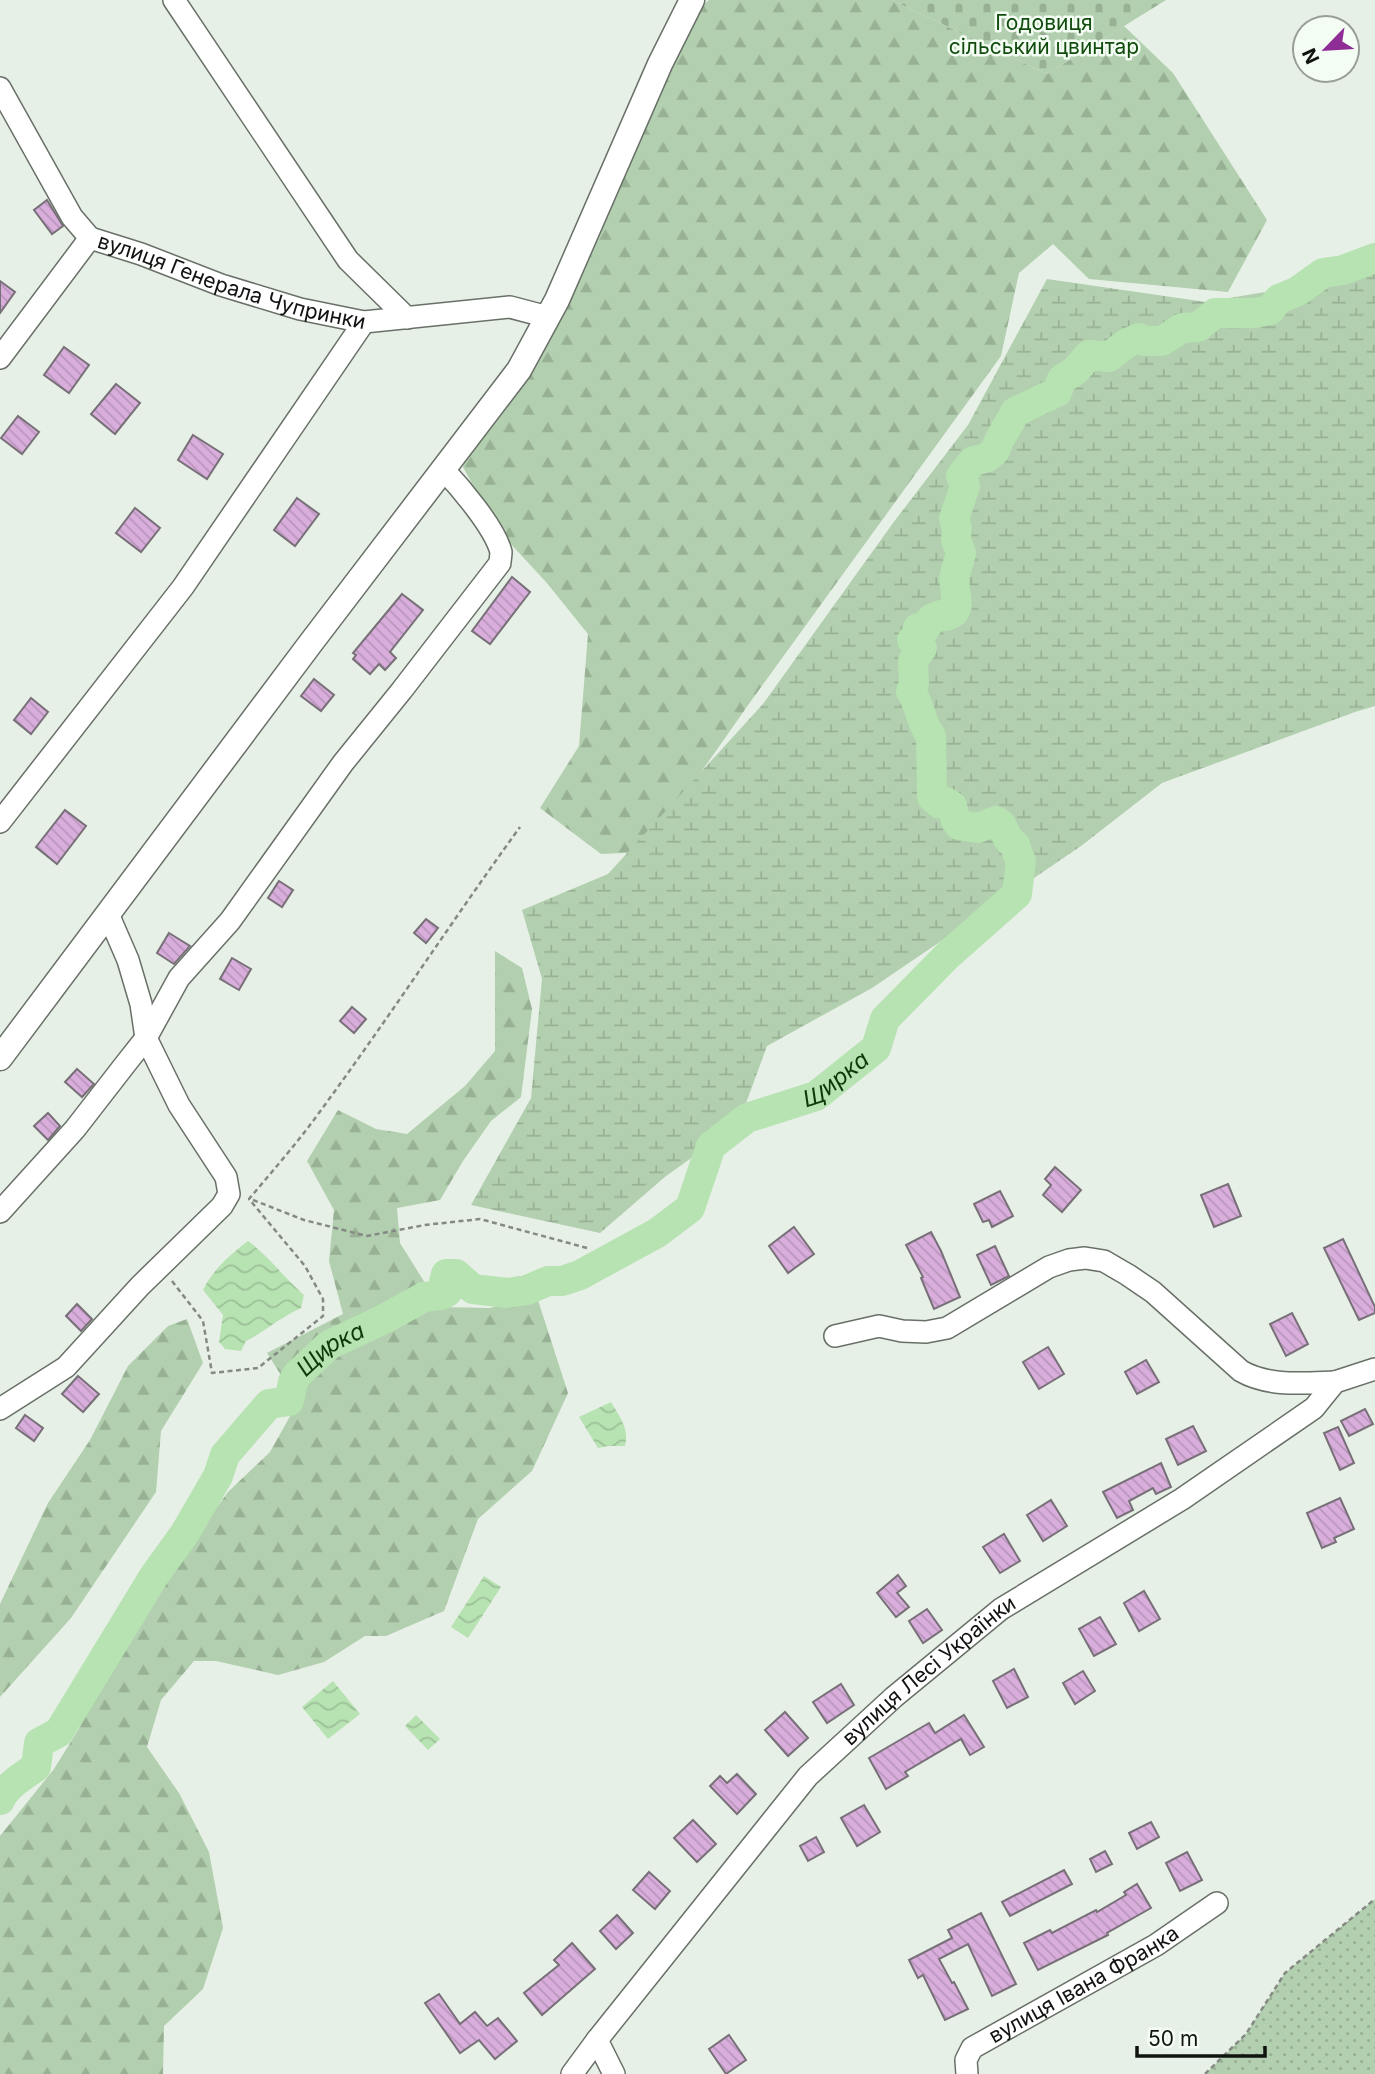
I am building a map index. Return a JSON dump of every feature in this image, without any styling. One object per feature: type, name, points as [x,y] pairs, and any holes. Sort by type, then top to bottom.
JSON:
[{"type":"street","points":[[174,0],[348,260],[407,318]]},
{"type":"street","points":[[0,1058],[519,370],[557,300],[660,64],[692,0]]},
{"type":"street","name":"вулиця Генерала Чупринки","points":[[0,88],[72,217],[90,238],[141,254],[221,285],[300,309],[364,322],[510,307],[548,317]]},
{"type":"street","points":[[0,358],[90,238]]},
{"type":"street","points":[[0,822],[183,587],[364,322]]},
{"type":"street","points":[[0,1212],[75,1129],[146,1038],[179,978],[230,921],[342,763],[500,563],[501,553],[492,533],[466,494],[443,470]]},
{"type":"street","points":[[0,1409],[66,1367],[156,1270],[222,1206],[229,1194],[226,1177],[178,1105],[146,1038],[141,1004],[128,960],[108,914]]},
{"type":"street","points":[[835,1336],[879,1326],[926,1332],[947,1328],[1049,1267],[1085,1258],[1104,1261],[1153,1292],[1241,1371],[1254,1379],[1289,1384],[1335,1382],[1375,1369]]},
{"type":"street","name":"вулиця Лесі Українки","points":[[572,2074],[808,1776],[894,1697],[1001,1609],[1182,1499],[1314,1408],[1335,1382]]},
{"type":"street","name":"вулиця Івана Франка","points":[[967,2074],[966,2060],[972,2048],[1146,1951],[1217,1903]]},
{"type":"street","points":[[597,2040],[614,2074]]},
{"type":"path","points":[[250,1199],[325,1105],[520,827]]},
{"type":"path","points":[[229,1194],[250,1199],[304,1220],[367,1236],[480,1219],[587,1248]]},
{"type":"path","points":[[156,1270],[167,1276],[203,1321],[212,1373],[258,1368],[323,1316],[323,1298],[305,1266],[250,1199]]},
{"type":"path","points":[[1205,2074],[1246,2034],[1285,1973],[1375,1899]]},
{"type":"green space","points":[[709,0],[892,0],[1047,74],[1124,26],[1173,73],[1267,220],[1228,292],[1089,279],[1053,244],[1019,273],[1001,356],[645,852],[601,854],[540,808],[579,746],[588,634],[546,582],[497,529],[463,467],[471,447],[630,155],[697,10]]},
{"type":"green space","name":"Годовиця сільський цвинтар","points":[[892,0],[1166,0],[1047,74]]},
{"type":"green space","points":[[1375,273],[1375,706],[1162,783],[1081,846],[872,988],[767,1046],[738,1125],[666,1176],[600,1233],[471,1205],[531,1098],[542,979],[522,910],[608,874],[763,704],[893,523],[968,425],[1047,279],[1206,302]]},
{"type":"green space","points":[[495,951],[522,968],[532,1009],[521,1097],[491,1121],[440,1200],[397,1208],[400,1243],[440,1307],[490,1308],[536,1294],[568,1393],[532,1471],[478,1519],[444,1611],[386,1636],[365,1636],[324,1662],[278,1675],[216,1661],[194,1661],[161,1700],[147,1747],[179,1793],[209,1852],[223,1928],[203,1989],[164,2026],[163,2074],[0,2074],[0,1836],[54,1769],[80,1727],[92,1698],[163,1582],[228,1492],[270,1452],[298,1402],[267,1353],[343,1314],[329,1261],[334,1210],[307,1161],[338,1110],[376,1129],[407,1134],[465,1086],[495,1051]]},
{"type":"green space","points":[[187,1319],[203,1363],[161,1431],[156,1492],[71,1618],[0,1697],[0,1604],[48,1503],[90,1440],[128,1366],[168,1326]]},
{"type":"green space","points":[[1375,1899],[1375,2074],[1205,2074],[1246,2034],[1285,1973]]},
{"type":"water","points":[[248,1241],[304,1295],[301,1308],[246,1341],[241,1351],[225,1349],[219,1342],[223,1315],[203,1290],[228,1257]]},
{"type":"water","points":[[611,1402],[625,1428],[625,1446],[598,1448],[579,1417]]},
{"type":"water","points":[[484,1576],[501,1587],[468,1638],[451,1627]]},
{"type":"water","points":[[333,1681],[360,1714],[328,1739],[302,1707]]},
{"type":"water","points":[[416,1715],[440,1739],[428,1750],[405,1726]]},
{"type":"building","points":[[47,200],[63,226],[52,234],[34,210]]},
{"type":"building","points":[[0,281],[15,292],[0,313]]},
{"type":"building","points":[[64,347],[89,365],[69,393],[44,375]]},
{"type":"building","points":[[116,384],[140,403],[115,434],[91,414]]},
{"type":"building","points":[[18,416],[39,432],[22,454],[1,438]]},
{"type":"building","points":[[193,435],[223,454],[207,479],[178,460]]},
{"type":"building","points":[[297,498],[319,514],[295,546],[274,530]]},
{"type":"building","points":[[135,508],[160,528],[141,552],[116,533]]},
{"type":"building","points":[[512,577],[530,592],[490,644],[472,631]]},
{"type":"building","points":[[402,594],[423,610],[390,652],[396,658],[385,670],[379,664],[370,674],[353,659],[356,655],[353,653]]},
{"type":"building","points":[[314,679],[334,695],[321,711],[301,696]]},
{"type":"building","points":[[31,698],[48,712],[31,734],[14,720]]},
{"type":"building","points":[[65,810],[86,826],[57,864],[36,847]]},
{"type":"building","points":[[279,881],[293,890],[282,907],[268,898]]},
{"type":"building","points":[[426,919],[438,928],[426,943],[414,933]]},
{"type":"building","points":[[169,933],[190,946],[174,964],[157,953]]},
{"type":"building","points":[[232,958],[251,969],[239,990],[220,979]]},
{"type":"building","points":[[352,1007],[366,1019],[354,1033],[340,1021]]},
{"type":"building","points":[[77,1069],[94,1084],[82,1097],[65,1082]]},
{"type":"building","points":[[48,1113],[60,1126],[48,1140],[34,1126]]},
{"type":"building","points":[[1055,1167],[1081,1190],[1062,1212],[1043,1195],[1051,1185],[1045,1179]]},
{"type":"building","points":[[1228,1184],[1241,1216],[1214,1227],[1201,1195]]},
{"type":"building","points":[[1000,1191],[1013,1216],[992,1227],[989,1220],[983,1222],[974,1204]]},
{"type":"building","points":[[794,1227],[814,1254],[788,1273],[769,1246]]},
{"type":"building","points":[[931,1232],[960,1297],[934,1309],[921,1278],[923,1277],[906,1245]]},
{"type":"building","points":[[1343,1239],[1375,1307],[1375,1313],[1359,1320],[1324,1248]]},
{"type":"building","points":[[995,1246],[1009,1276],[991,1285],[977,1255]]},
{"type":"building","points":[[77,1304],[92,1319],[81,1331],[66,1316]]},
{"type":"building","points":[[1292,1313],[1308,1344],[1286,1356],[1270,1324]]},
{"type":"building","points":[[1048,1347],[1064,1374],[1039,1389],[1023,1362]]},
{"type":"building","points":[[1146,1360],[1159,1382],[1137,1394],[1125,1372]]},
{"type":"building","points":[[78,1376],[99,1394],[83,1412],[62,1394]]},
{"type":"building","points":[[1365,1409],[1373,1424],[1349,1436],[1341,1421]]},
{"type":"building","points":[[25,1415],[43,1428],[34,1441],[16,1428]]},
{"type":"building","points":[[1193,1426],[1206,1451],[1178,1465],[1166,1439]]},
{"type":"building","points":[[1338,1427],[1354,1463],[1340,1470],[1324,1433]]},
{"type":"building","points":[[1161,1463],[1171,1487],[1156,1494],[1153,1488],[1129,1501],[1133,1510],[1117,1518],[1103,1492]]},
{"type":"building","points":[[1340,1498],[1354,1529],[1334,1538],[1336,1542],[1322,1548],[1307,1513]]},
{"type":"building","points":[[1051,1500],[1067,1526],[1043,1541],[1027,1515]]},
{"type":"building","points":[[1004,1534],[1020,1561],[1000,1573],[983,1547]]},
{"type":"building","points":[[898,1575],[906,1586],[897,1593],[909,1607],[896,1617],[877,1593]]},
{"type":"building","points":[[1144,1591],[1160,1619],[1139,1631],[1124,1603]]},
{"type":"building","points":[[927,1609],[942,1630],[923,1643],[909,1621]]},
{"type":"building","points":[[1100,1617],[1116,1644],[1094,1656],[1079,1629]]},
{"type":"building","points":[[1014,1669],[1028,1697],[1007,1708],[993,1681]]},
{"type":"building","points":[[1083,1671],[1095,1691],[1075,1704],[1063,1683]]},
{"type":"building","points":[[841,1684],[854,1705],[827,1723],[813,1702]]},
{"type":"building","points":[[785,1712],[808,1738],[788,1756],[765,1730]]},
{"type":"building","points":[[964,1715],[984,1747],[970,1755],[961,1739],[905,1772],[908,1776],[886,1789],[869,1758],[929,1723],[935,1733]]},
{"type":"building","points":[[737,1774],[756,1794],[737,1814],[710,1786],[720,1776],[727,1783]]},
{"type":"building","points":[[864,1805],[880,1832],[857,1846],[841,1818]]},
{"type":"building","points":[[693,1820],[716,1844],[697,1862],[674,1838]]},
{"type":"building","points":[[1151,1822],[1159,1837],[1137,1849],[1129,1833]]},
{"type":"building","points":[[816,1837],[824,1852],[808,1861],[800,1846]]},
{"type":"building","points":[[1105,1851],[1112,1864],[1096,1872],[1090,1859]]},
{"type":"building","points":[[1187,1852],[1202,1880],[1180,1891],[1166,1863]]},
{"type":"building","points":[[1064,1870],[1072,1884],[1010,1916],[1002,1902]]},
{"type":"building","points":[[649,1872],[670,1891],[655,1909],[633,1890]]},
{"type":"building","points":[[1137,1884],[1151,1908],[1107,1933],[1108,1935],[1038,1970],[1024,1943],[1050,1930],[1052,1933],[1096,1910],[1097,1912],[1126,1895],[1124,1892]]},
{"type":"building","points":[[981,1913],[1016,1984],[992,1996],[968,1944],[939,1959],[968,2009],[945,2020],[923,1975],[918,1978],[909,1960],[952,1938],[948,1930]]},
{"type":"building","points":[[617,1915],[633,1933],[616,1949],[600,1931]]},
{"type":"building","points":[[572,1943],[595,1969],[542,2015],[524,1993],[559,1965],[554,1960]]},
{"type":"building","points":[[439,1994],[460,2024],[475,2012],[487,2026],[498,2018],[517,2041],[495,2059],[479,2040],[460,2053],[425,2003]]},
{"type":"building","points":[[729,2035],[746,2060],[726,2074],[709,2049]]},
{"type":"waterway","name":"Щирка","points":[[0,1800],[11,1786],[36,1767],[39,1743],[59,1732],[154,1576],[185,1533],[218,1476],[225,1455],[269,1404],[289,1401],[297,1375],[329,1345],[424,1297],[447,1292],[444,1282],[446,1274],[456,1274],[473,1289],[507,1293],[527,1290],[548,1281],[562,1281],[580,1275],[657,1233],[690,1208],[711,1146],[747,1118],[816,1096],[876,1048],[885,1019],[947,956],[1017,894],[1021,861],[1016,846],[1008,839],[1001,824],[996,821],[978,828],[959,825],[952,806],[946,802],[939,803],[932,797],[931,736],[911,692],[914,683],[913,660],[922,648],[917,647],[912,640],[917,637],[918,628],[925,629],[931,619],[946,616],[954,612],[957,606],[954,578],[961,553],[956,540],[954,519],[965,486],[961,476],[973,461],[986,458],[995,451],[1015,412],[1057,392],[1062,379],[1075,371],[1089,355],[1109,357],[1127,343],[1139,338],[1145,341],[1162,341],[1182,328],[1198,327],[1215,313],[1254,313],[1270,310],[1279,299],[1298,291],[1323,273],[1343,270],[1375,258]]}]
